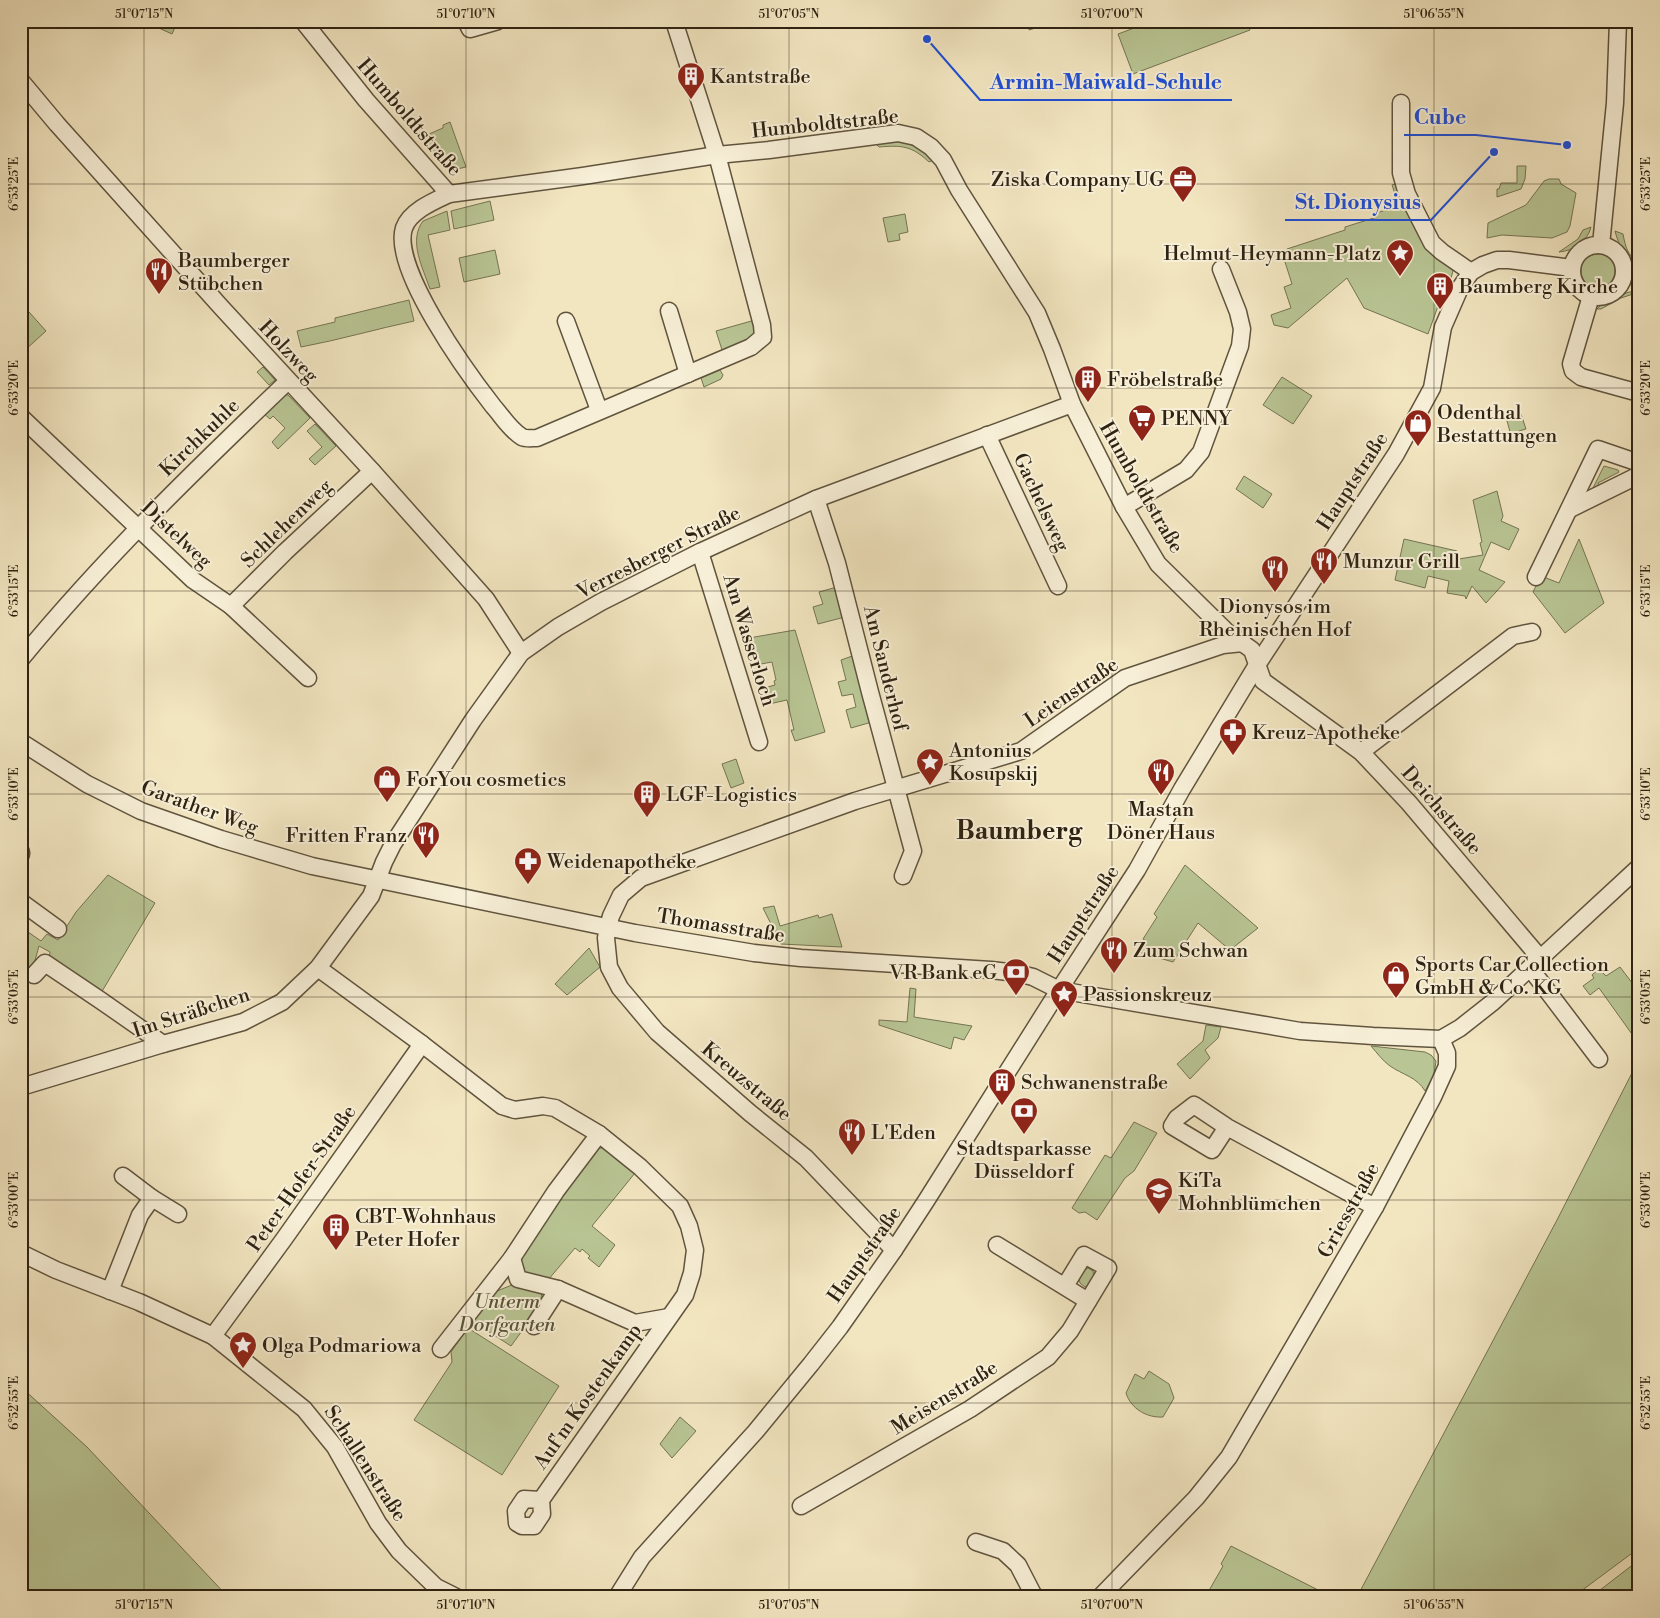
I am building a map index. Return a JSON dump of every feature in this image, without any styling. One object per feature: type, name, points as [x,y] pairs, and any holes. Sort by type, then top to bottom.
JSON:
[{"type":"street","name":"Humboldtstraße","points":[[303,21],[366,100],[449,194],[717,155],[898,133],[916,138],[931,147],[942,160],[1037,313],[1072,404],[1124,507],[1158,564],[1227,632],[1252,650],[1257,665]]},
{"type":"street","points":[[466,21],[470,29],[498,21]]},
{"type":"street","points":[[449,194],[428,204],[412,217],[404,228],[404,244],[410,269],[425,304],[477,386],[512,429],[523,438],[537,438],[599,410],[751,347],[763,336],[762,325],[717,155],[674,21]]},
{"type":"street","points":[[1601,245],[1615,103],[1618,21]]},
{"type":"street","name":"Holzweg","points":[[21,81],[57,124],[486,599],[521,653]]},
{"type":"street","points":[[1400,103],[1401,173],[1408,194],[1432,243],[1471,272],[1497,260],[1572,268]]},
{"type":"street","points":[[1601,245],[1617,253],[1631,279],[1608,295],[1599,297],[1584,293],[1575,282],[1572,268],[1579,254],[1586,248],[1601,245]]},
{"type":"street","points":[[1124,507],[1186,470],[1201,452],[1240,346],[1242,329],[1238,312],[1221,269]]},
{"type":"street","name":"Hauptstraße","points":[[617,1597],[642,1557],[756,1431],[811,1364],[894,1250],[1059,990],[1138,870],[1182,789],[1257,665],[1392,462],[1432,388],[1446,319],[1460,288],[1471,272]]},
{"type":"street","points":[[1591,296],[1571,364],[1573,371],[1581,377],[1639,393]]},
{"type":"street","points":[[669,311],[688,374]]},
{"type":"street","points":[[566,321],[599,410]]},
{"type":"street","name":"Kirchkuhle","points":[[21,659],[54,619],[138,528],[288,381]]},
{"type":"street","name":"Verresberger Straße","points":[[378,881],[384,862],[393,844],[473,720],[521,653],[558,627],[601,602],[700,552],[816,499],[1072,404]]},
{"type":"street","name":"Distelweg","points":[[21,417],[192,580],[231,606],[308,678]]},
{"type":"street","name":"Gachelsweg","points":[[987,434],[1058,586]]},
{"type":"street","points":[[1536,577],[1598,448],[1639,463]]},
{"type":"street","name":"Schlehenweg","points":[[231,606],[372,471]]},
{"type":"street","points":[[1570,509],[1639,475]]},
{"type":"street","name":"Am Sanderhof","points":[[816,499],[837,564],[895,790],[913,851],[903,876]]},
{"type":"street","name":"Am Wasserloch","points":[[700,552],[760,742]]},
{"type":"street","points":[[1362,752],[1513,636],[1532,632]]},
{"type":"street","name":"Leienstraße","points":[[608,927],[611,916],[622,895],[641,878],[855,801],[1021,751],[1125,678],[1224,645],[1243,643]]},
{"type":"street","name":"Deichstraße","points":[[1257,665],[1263,681],[1362,752],[1409,803],[1535,963],[1599,1059]]},
{"type":"street","name":"Garather Weg","points":[[21,742],[87,784],[141,811],[278,857],[378,881]]},
{"type":"street","points":[[1059,990],[1300,1030],[1441,1039],[1460,1028],[1494,1002],[1634,871]]},
{"type":"street","name":"Thomasstraße","points":[[378,881],[754,954],[1017,973],[1033,977],[1059,990]]},
{"type":"street","name":"Im Sträßchen","points":[[21,1087],[243,1022],[282,1002],[318,968],[371,896],[378,881]]},
{"type":"street","points":[[21,902],[58,929]]},
{"type":"street","name":"Kreuzstraße","points":[[608,927],[606,938],[609,967],[620,988],[657,1032],[750,1113],[806,1158],[894,1250]]},
{"type":"street","points":[[34,974],[44,963],[163,1044]]},
{"type":"street","points":[[318,968],[507,1109],[515,1110],[543,1106],[555,1108],[599,1134],[640,1167],[680,1206],[689,1226],[695,1250],[692,1273],[685,1295],[669,1317],[635,1323]]},
{"type":"street","name":"Griesstraße","points":[[1100,1597],[1196,1498],[1229,1457],[1375,1207],[1448,1066],[1447,1053],[1441,1039]]},
{"type":"street","name":"Peter-Hofer-Straße","points":[[214,1336],[422,1044]]},
{"type":"street","points":[[1227,1127],[1375,1207]]},
{"type":"street","points":[[441,1349],[512,1258],[556,1191],[599,1134]]},
{"type":"street","points":[[123,1176],[152,1198],[178,1214]]},
{"type":"street","points":[[110,1291],[140,1215],[152,1198]]},
{"type":"street","points":[[997,1245],[1088,1301]]},
{"type":"street","name":"Schallenstraße","points":[[21,1253],[56,1270],[139,1302],[214,1336],[304,1409],[334,1448],[378,1523],[399,1551],[436,1586],[456,1597]]},
{"type":"street","name":"Meisenstraße","points":[[801,1506],[970,1409],[1048,1356],[1070,1331],[1108,1268],[1084,1255],[1065,1286]]},
{"type":"street","points":[[512,1258],[518,1279]]},
{"type":"street","points":[[491,1286],[518,1279],[558,1289],[635,1323],[650,1345]]},
{"type":"street","points":[[534,1326],[558,1289]]},
{"type":"street","name":"Auf'm Kostenkamp","points":[[541,1500],[669,1317]]},
{"type":"street","points":[[976,1542],[1003,1551],[1018,1565],[1036,1597]]},
{"type":"green space","points":[[151,21],[168,21],[176,25],[172,34],[150,24]]},
{"type":"green space","points":[[1028,21],[1058,21],[1029,30]]},
{"type":"green space","points":[[1153,21],[1247,21],[1250,30],[1133,74],[1118,34]]},
{"type":"green space","points":[[450,122],[466,167],[449,171],[422,137],[443,128],[443,125]]},
{"type":"green space","points":[[880,141],[909,144],[921,150],[933,160],[929,162],[906,148],[894,146],[879,147],[877,145]]},
{"type":"green space","points":[[1517,166],[1526,166],[1525,179],[1521,189],[1497,197],[1497,189],[1499,189],[1501,183],[1517,183]]},
{"type":"green space","points":[[1559,179],[1561,184],[1576,193],[1570,226],[1567,232],[1552,238],[1502,235],[1487,238],[1488,223],[1526,205],[1544,181]]},
{"type":"green space","points":[[1398,183],[1453,271],[1451,278],[1447,281],[1428,334],[1364,308],[1347,278],[1288,328],[1274,325],[1271,315],[1291,308],[1284,287],[1292,284],[1285,262],[1290,260],[1287,249],[1345,230],[1345,227],[1377,217],[1376,213],[1399,206],[1392,185]]},
{"type":"green space","points":[[490,201],[494,220],[454,229],[451,211]]},
{"type":"green space","points":[[447,211],[450,230],[428,235],[440,287],[430,289],[418,255],[417,237],[423,221]]},
{"type":"green space","points":[[905,214],[908,232],[899,234],[900,240],[888,242],[883,218]]},
{"type":"green space","points":[[1591,227],[1583,241],[1569,250],[1559,252],[1578,239],[1583,230]]},
{"type":"green space","points":[[1615,231],[1623,234],[1628,250],[1639,264],[1639,267],[1624,252]]},
{"type":"green space","points":[[495,250],[500,274],[464,282],[459,258]]},
{"type":"green space","points":[[1598,254],[1605,255],[1610,259],[1614,264],[1614,278],[1610,283],[1605,287],[1598,288],[1591,287],[1586,283],[1582,278],[1581,271],[1582,264],[1586,259],[1591,255]]},
{"type":"green space","points":[[1629,292],[1635,292],[1601,309],[1597,309],[1604,302]]},
{"type":"green space","points":[[409,300],[414,321],[301,347],[297,331],[335,322],[335,318]]},
{"type":"green space","points":[[21,303],[46,331],[24,351],[21,349]]},
{"type":"green space","points":[[755,320],[755,336],[723,353],[716,331]]},
{"type":"green space","points":[[263,367],[275,380],[269,385],[257,372]]},
{"type":"green space","points":[[720,370],[723,375],[721,379],[704,387],[701,378]]},
{"type":"green space","points":[[1282,377],[1312,396],[1293,424],[1263,405]]},
{"type":"green space","points":[[284,395],[288,395],[310,418],[278,449],[272,442],[285,428],[273,416],[270,419],[263,413]]},
{"type":"green space","points":[[1521,414],[1526,429],[1519,431],[1521,437],[1527,436],[1528,439],[1513,443],[1506,417]]},
{"type":"green space","points":[[315,424],[336,446],[315,465],[309,459],[322,447],[307,431]]},
{"type":"green space","points":[[1604,466],[1619,472],[1598,483],[1600,487],[1595,489],[1593,488]]},
{"type":"green space","points":[[1244,476],[1272,494],[1263,508],[1236,489]]},
{"type":"green space","points":[[1497,491],[1503,516],[1501,521],[1519,529],[1509,550],[1491,542],[1479,570],[1505,582],[1486,603],[1472,586],[1466,599],[1465,596],[1447,593],[1449,581],[1428,576],[1425,588],[1395,580],[1404,539],[1457,551],[1459,559],[1483,555],[1473,500]]},
{"type":"green space","points":[[1579,539],[1604,603],[1565,633],[1533,592],[1541,576],[1559,583]]},
{"type":"green space","points":[[837,587],[845,617],[818,624],[813,607],[823,604],[819,592]]},
{"type":"green space","points":[[795,630],[825,732],[795,741],[791,730],[794,730],[787,700],[769,704],[764,693],[764,688],[775,685],[774,681],[776,680],[772,662],[755,665],[749,638]]},
{"type":"green space","points":[[855,655],[872,722],[851,728],[846,710],[856,707],[853,694],[842,696],[838,682],[846,680],[841,660]]},
{"type":"green space","points":[[736,759],[744,783],[731,788],[722,764]]},
{"type":"green space","points":[[1185,865],[1258,928],[1230,950],[1198,923],[1173,962],[1139,952],[1146,941],[1143,939],[1157,917],[1154,914]]},
{"type":"green space","points":[[108,875],[155,903],[101,993],[49,958],[50,952],[39,946],[34,964],[27,974],[21,969],[21,927],[41,941],[47,934],[58,940],[76,912]]},
{"type":"green space","points":[[774,906],[780,926],[818,915],[819,918],[832,914],[842,947],[781,944],[763,908]]},
{"type":"green space","points":[[589,948],[600,967],[567,995],[555,984]]},
{"type":"green space","points":[[1620,967],[1639,992],[1639,1044],[1599,988],[1590,995],[1583,986],[1594,978],[1592,975],[1599,969],[1606,976]]},
{"type":"green space","points":[[910,988],[916,989],[914,1017],[972,1026],[964,1040],[954,1037],[951,1049],[879,1025],[879,1020],[907,1022]]},
{"type":"green space","points":[[1206,1025],[1221,1027],[1218,1038],[1205,1050],[1210,1058],[1190,1079],[1177,1064],[1203,1041]]},
{"type":"green space","points":[[1371,1046],[1425,1052],[1431,1055],[1436,1061],[1434,1075],[1425,1091],[1414,1079],[1387,1064]]},
{"type":"green space","points":[[1639,1068],[1639,1548],[1573,1597],[1357,1597],[1557,1220],[1634,1069]]},
{"type":"green space","points":[[1134,1122],[1157,1133],[1134,1171],[1125,1178],[1097,1220],[1085,1212],[1079,1213],[1072,1208],[1105,1155],[1111,1158]]},
{"type":"green space","points":[[605,1148],[635,1173],[592,1226],[615,1245],[599,1267],[588,1258],[590,1256],[582,1249],[580,1252],[575,1248],[548,1280],[526,1275],[517,1265],[535,1230],[596,1149]]},
{"type":"green space","points":[[1088,1268],[1093,1271],[1094,1277],[1088,1286],[1085,1287],[1080,1283],[1079,1279],[1084,1270]]},
{"type":"green space","name":"Unterm Dorfgarten","points":[[512,1285],[522,1285],[541,1293],[543,1302],[511,1346],[472,1321],[492,1293]]},
{"type":"green space","points":[[468,1328],[559,1386],[502,1475],[414,1420],[452,1362],[451,1352]]},
{"type":"green space","points":[[1149,1371],[1169,1384],[1174,1398],[1163,1417],[1151,1416],[1140,1411],[1128,1399],[1126,1393],[1135,1374],[1144,1379]]},
{"type":"green space","points":[[21,1387],[87,1447],[228,1597],[21,1597]]},
{"type":"green space","points":[[680,1417],[696,1431],[672,1458],[660,1444]]},
{"type":"green space","points":[[1231,1546],[1332,1597],[1203,1597],[1204,1593],[1207,1594],[1223,1566],[1221,1564]]},
{"type":"green space","points":[[1639,1560],[1639,1597],[1591,1597]]},
{"type":"place","name":"Armin-Maiwald-Schule","points":[[927,39]]},
{"type":"place","name":"Kantstraße","points":[[691,100]]},
{"type":"place","name":"Cube","points":[[1567,145]]},
{"type":"place","name":"St. Dionysius","points":[[1494,152]]},
{"type":"place","name":"Ziska Company UG","points":[[1183,203]]},
{"type":"place","name":"Helmut-Heymann-Platz","points":[[1400,277]]},
{"type":"place","name":"Baumberger Stübchen","points":[[159,295]]},
{"type":"place","name":"Baumberg Kirche","points":[[1440,310]]},
{"type":"place","name":"Fröbelstraße","points":[[1088,403]]},
{"type":"place","name":"PENNY","points":[[1142,442]]},
{"type":"place","name":"Odenthal Bestattungen","points":[[1418,447]]},
{"type":"place","name":"Munzur Grill","points":[[1324,585]]},
{"type":"place","name":"Dionysos im Rheinischen Hof","points":[[1275,593]]},
{"type":"place","name":"Kreuz-Apotheke","points":[[1233,756]]},
{"type":"place","name":"Antonius Kosupskij","points":[[930,786]]},
{"type":"place","name":"Mastan Döner Haus","points":[[1161,796]]},
{"type":"place","name":"ForYou cosmetics","points":[[387,803]]},
{"type":"place","name":"LGF-Logistics","points":[[647,818]]},
{"type":"place","name":"Fritten Franz","points":[[426,859]]},
{"type":"place","name":"Weidenapotheke","points":[[528,885]]},
{"type":"place","name":"Zum Schwan","points":[[1114,974]]},
{"type":"place","name":"VR Bank eG","points":[[1016,996]]},
{"type":"place","name":"Sports Car Collection GmbH & Co. KG","points":[[1396,999]]},
{"type":"place","name":"Passionskreuz","points":[[1064,1018]]},
{"type":"place","name":"Schwanenstraße","points":[[1002,1106]]},
{"type":"place","name":"Stadtsparkasse Düsseldorf","points":[[1024,1135]]},
{"type":"place","name":"L'Eden","points":[[852,1156]]},
{"type":"place","name":"KiTa Mohnblümchen","points":[[1159,1215]]},
{"type":"place","name":"CBT-Wohnhaus Peter Hofer","points":[[336,1251]]},
{"type":"place","name":"Olga Podmariowa","points":[[243,1369]]},
{"type":"district","name":"Baumberg","points":[[1019,830]]}]
